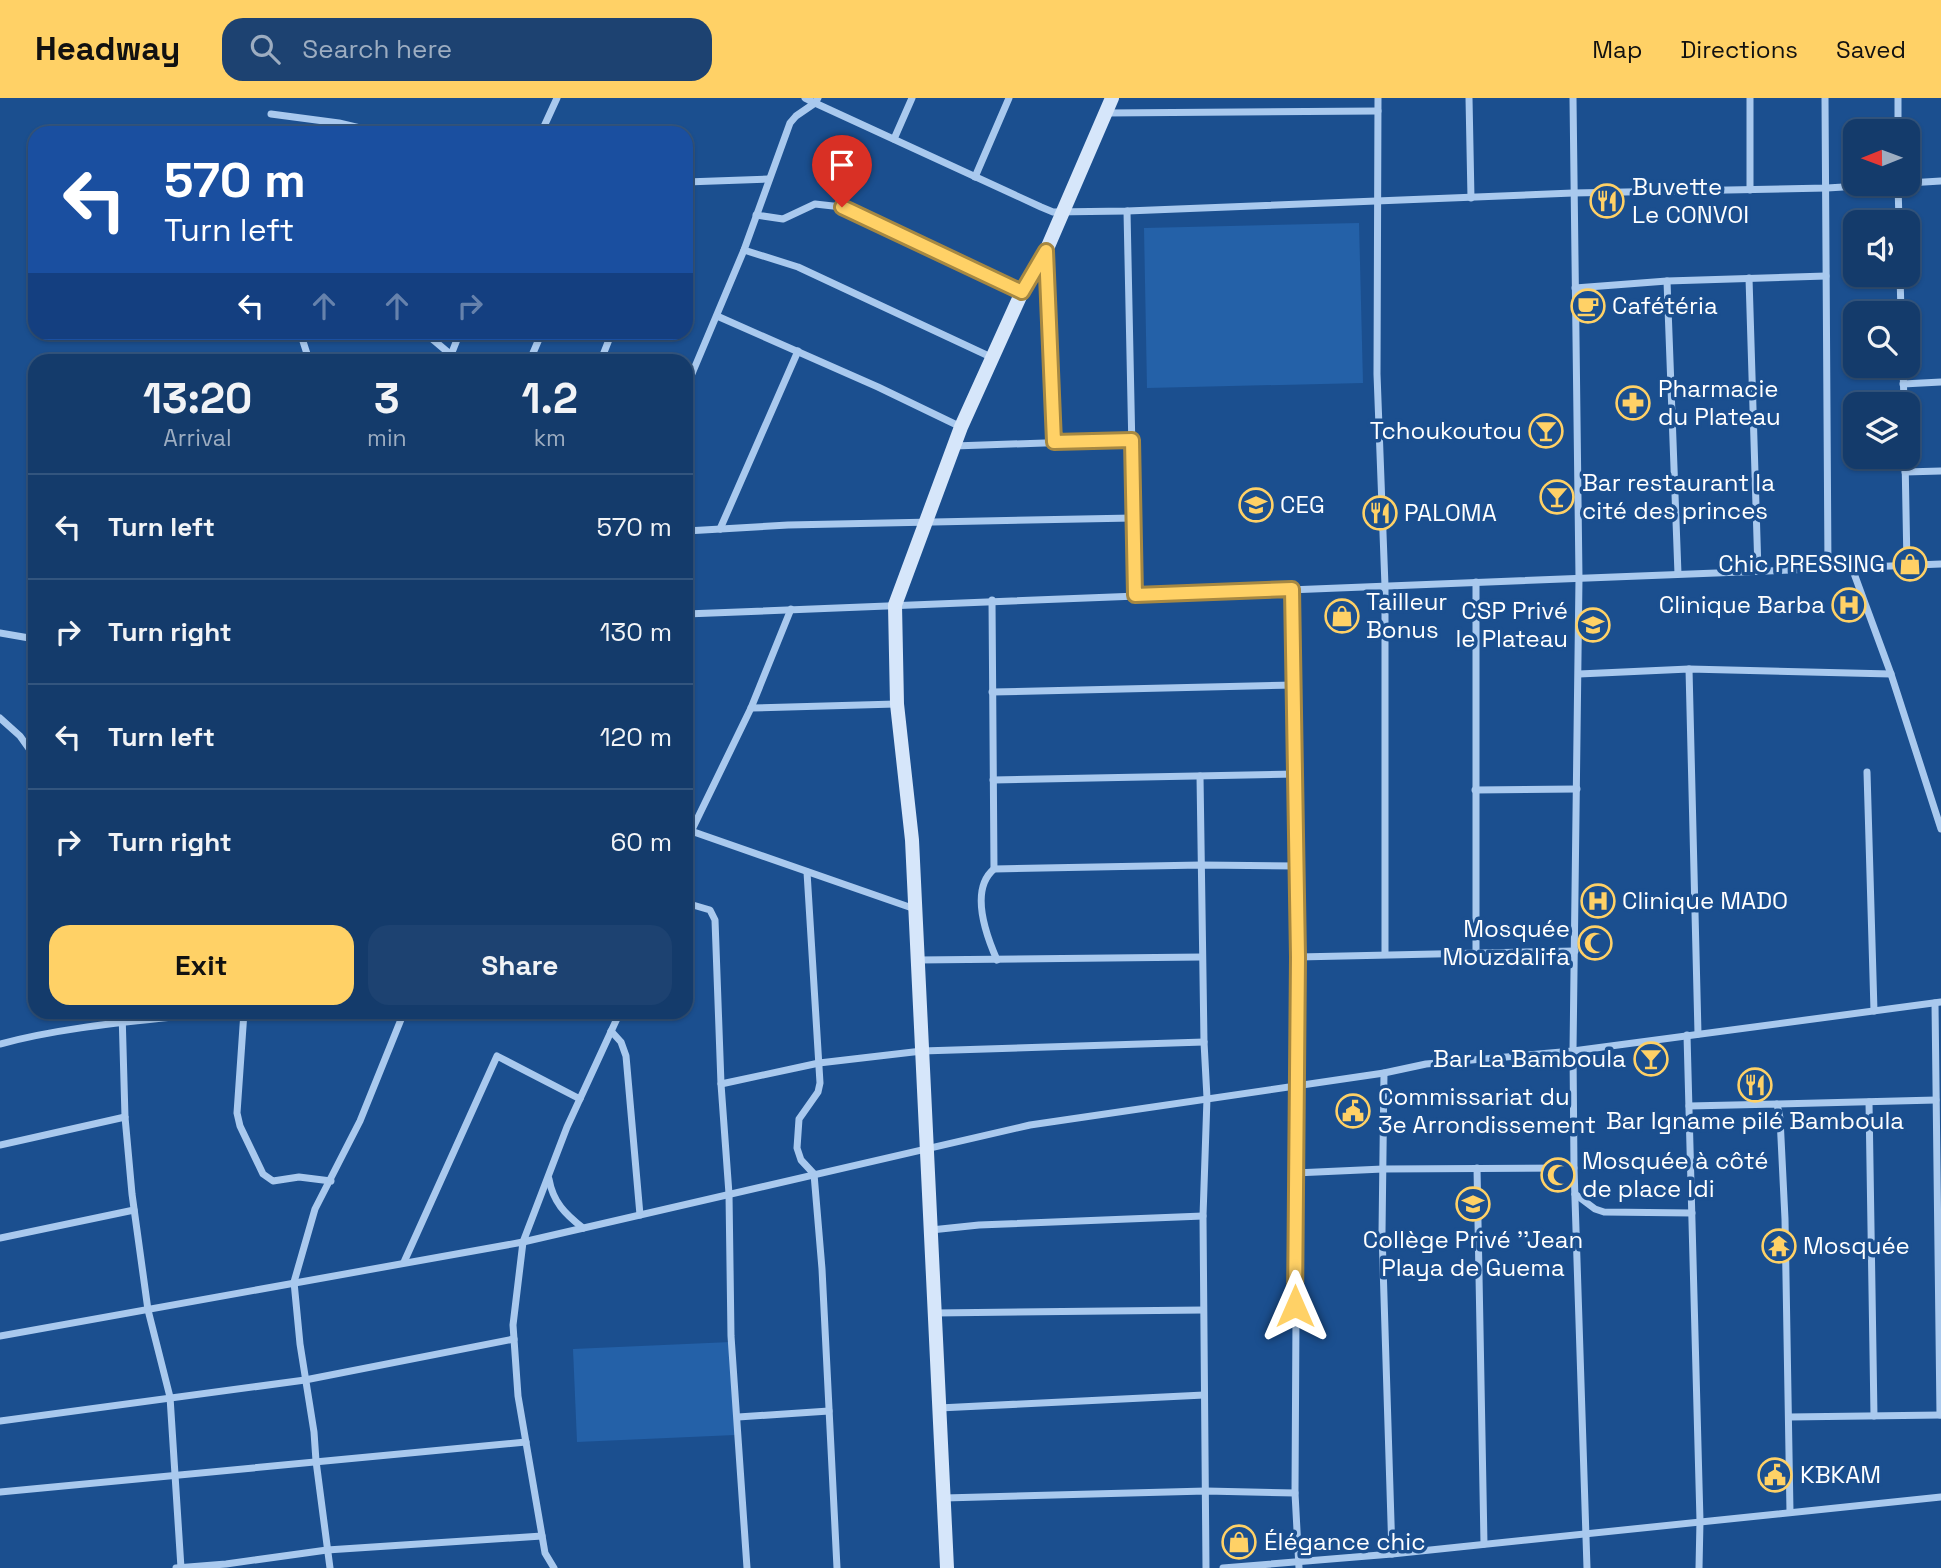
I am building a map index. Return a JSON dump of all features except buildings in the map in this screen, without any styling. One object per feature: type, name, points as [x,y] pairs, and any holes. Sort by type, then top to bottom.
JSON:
[{"type":"street","points":[[544,126],[557,98]]},
{"type":"street","points":[[805,98],[817,101],[1053,212],[1573,193],[1843,187]]},
{"type":"street","points":[[894,139],[912,98]]},
{"type":"street","points":[[975,177],[1009,98]]},
{"type":"street","points":[[947,1568],[912,840],[897,704],[895,605],[961,427],[1022,292],[1046,251],[1112,98]]},
{"type":"street","points":[[1378,98],[1377,374],[1385,586],[1385,954]]},
{"type":"street","points":[[1469,98],[1471,198]]},
{"type":"street","points":[[1573,98],[1579,578],[1574,1168],[1587,1568]]},
{"type":"street","points":[[1749,190],[1750,98]]},
{"type":"street","points":[[1825,98],[1828,569]]},
{"type":"street","points":[[1898,98],[1898,119]]},
{"type":"street","points":[[693,370],[744,250],[790,123],[817,101]]},
{"type":"street","points":[[1105,113],[1378,111]]},
{"type":"street","points":[[271,114],[352,126]]},
{"type":"street","points":[[693,182],[768,179]]},
{"type":"street","points":[[1920,182],[1941,181]]},
{"type":"street","points":[[756,215],[783,219],[815,204],[842,207],[1022,292]]},
{"type":"street","points":[[1126,211],[1135,595]]},
{"type":"street","points":[[744,250],[798,267],[993,358]]},
{"type":"street","points":[[1046,251],[1054,442]]},
{"type":"street","points":[[1575,288],[1667,281],[1826,276]]},
{"type":"street","points":[[1749,278],[1758,571]]},
{"type":"street","points":[[1667,281],[1678,575]]},
{"type":"street","points":[[717,316],[961,427]]},
{"type":"street","points":[[432,340],[446,354]]},
{"type":"street","points":[[720,528],[798,351]]},
{"type":"street","points":[[1903,378],[1903,392]]},
{"type":"street","points":[[1903,384],[1941,382]]},
{"type":"street","points":[[954,446],[1132,440]]},
{"type":"street","points":[[1907,566],[1905,472],[1941,471]]},
{"type":"street","points":[[693,530],[1133,518]]},
{"type":"street","points":[[693,614],[1941,565]]},
{"type":"street","points":[[1852,568],[1891,674],[1941,829]]},
{"type":"street","points":[[1476,582],[1476,952]]},
{"type":"street","points":[[1292,589],[1298,957],[1295,1493],[1299,1564]]},
{"type":"street","points":[[992,600],[994,869],[983,881],[982,896],[987,933],[997,960]]},
{"type":"street","points":[[693,827],[751,708],[791,610]]},
{"type":"street","points":[[0,634],[28,638]]},
{"type":"street","points":[[1579,674],[1689,669],[1891,674]]},
{"type":"street","points":[[1689,669],[1698,1034]]},
{"type":"street","points":[[992,692],[1295,685]]},
{"type":"street","points":[[751,708],[897,704]]},
{"type":"street","points":[[0,718],[28,747]]},
{"type":"street","points":[[1867,772],[1874,1011]]},
{"type":"street","points":[[993,780],[1296,774]]},
{"type":"street","points":[[1200,776],[1203,1042],[1207,1098],[1203,1216],[1206,1568]]},
{"type":"street","points":[[1475,790],[1577,789]]},
{"type":"street","points":[[693,832],[915,909]]},
{"type":"street","points":[[994,869],[1297,866]]},
{"type":"street","points":[[807,872],[819,1063],[818,1092],[799,1119],[797,1148],[801,1160],[814,1174],[822,1269],[837,1568]]},
{"type":"street","points":[[693,905],[710,910],[715,920],[721,1084],[729,1194],[731,1336],[747,1568]]},
{"type":"street","points":[[1298,957],[1575,951]]},
{"type":"street","points":[[918,960],[1202,957]]},
{"type":"street","points":[[0,1336],[523,1242],[1030,1125],[1384,1073],[1426,1064],[1573,1051],[1938,1003],[1936,1100],[1940,1415],[1789,1418]]},
{"type":"street","points":[[0,1044],[29,1036],[150,1019]]},
{"type":"street","points":[[244,1019],[237,1113],[240,1126],[263,1174],[273,1181],[299,1177],[331,1181]]},
{"type":"street","points":[[330,1568],[294,1282],[315,1209],[360,1121],[400,1019]]},
{"type":"street","points":[[554,1568],[545,1553],[518,1396],[513,1325],[523,1242],[580,1099],[616,1019]]},
{"type":"street","points":[[122,1022],[125,1117],[134,1210],[148,1310],[170,1397],[179,1568],[226,1566],[327,1550],[542,1536]]},
{"type":"street","points":[[611,1031],[621,1042],[626,1056],[640,1215]]},
{"type":"street","points":[[1687,1035],[1699,1568]]},
{"type":"street","points":[[721,1084],[819,1063],[922,1051],[1203,1042]]},
{"type":"street","points":[[404,1262],[497,1056],[580,1099]]},
{"type":"street","points":[[1384,1073],[1382,1233],[1392,1554]]},
{"type":"street","points":[[1689,1105],[1936,1100]]},
{"type":"street","points":[[1868,1102],[1874,1416]]},
{"type":"street","points":[[1777,1104],[1786,1219],[1790,1512]]},
{"type":"street","points":[[0,1145],[125,1117]]},
{"type":"street","points":[[1478,1168],[1485,1544]]},
{"type":"street","points":[[1295,1173],[1383,1169],[1574,1168]]},
{"type":"street","points":[[548,1176],[557,1203],[583,1228]]},
{"type":"street","points":[[1575,1194],[1595,1209],[1604,1212],[1692,1213]]},
{"type":"street","points":[[0,1238],[134,1210]]},
{"type":"street","points":[[931,1230],[979,1225],[1203,1216]]},
{"type":"street","points":[[935,1313],[1203,1310]]},
{"type":"street","points":[[0,1421],[305,1380],[514,1339]]},
{"type":"street","points":[[939,1408],[1204,1395]]},
{"type":"street","points":[[738,1417],[829,1411]]},
{"type":"street","points":[[0,1492],[526,1442]]},
{"type":"street","points":[[944,1498],[1206,1491],[1295,1493]]},
{"type":"street","points":[[1223,1568],[1299,1564],[1941,1497]]},
{"type":"shaded area","points":[[1359,223],[1363,383],[1147,388],[1144,228]]},
{"type":"shaded area","points":[[731,1342],[735,1435],[577,1442],[573,1349]]},
{"type":"place","name":"Buvette Le CONVOI","points":[[1607,201]]},
{"type":"place","name":"Cafétéria","points":[[1588,306]]},
{"type":"place","name":"Pharmacie du Plateau","points":[[1633,403]]},
{"type":"place","name":"Tchoukoutou","points":[[1546,431]]},
{"type":"place","name":"Bar restaurant la cité des princes","points":[[1557,497]]},
{"type":"place","name":"CEG","points":[[1256,505]]},
{"type":"place","name":"PALOMA","points":[[1380,513]]},
{"type":"place","name":"Chic PRESSING","points":[[1910,564]]},
{"type":"place","name":"Clinique Barba","points":[[1849,605]]},
{"type":"place","name":"Tailleur Bonus","points":[[1342,616]]},
{"type":"place","name":"CSP Privé le Plateau","points":[[1593,625]]},
{"type":"place","name":"Clinique MADO","points":[[1598,901]]},
{"type":"place","name":"Mosquée Mouzdalifa","points":[[1595,943]]},
{"type":"place","name":"Bar La Bamboula","points":[[1651,1059]]},
{"type":"place","name":"Bar Igname pilé Bamboula","points":[[1755,1085]]},
{"type":"place","name":"Commissariat du 3e Arrondissement","points":[[1353,1111]]},
{"type":"place","name":"Mosquée à côté de place Idi","points":[[1558,1175]]},
{"type":"place","name":"Collège Privé ''Jean Playa de Guema","points":[[1473,1204]]},
{"type":"place","name":"Mosquée","points":[[1779,1246]]},
{"type":"place","name":"KBKAM","points":[[1775,1475]]},
{"type":"place","name":"Élégance chic","points":[[1239,1542]]},
{"type":"route","points":[[842,207],[1022,292],[1046,251],[1054,442],[1132,440],[1135,595],[1292,589],[1298,957],[1295,1306]]}]
